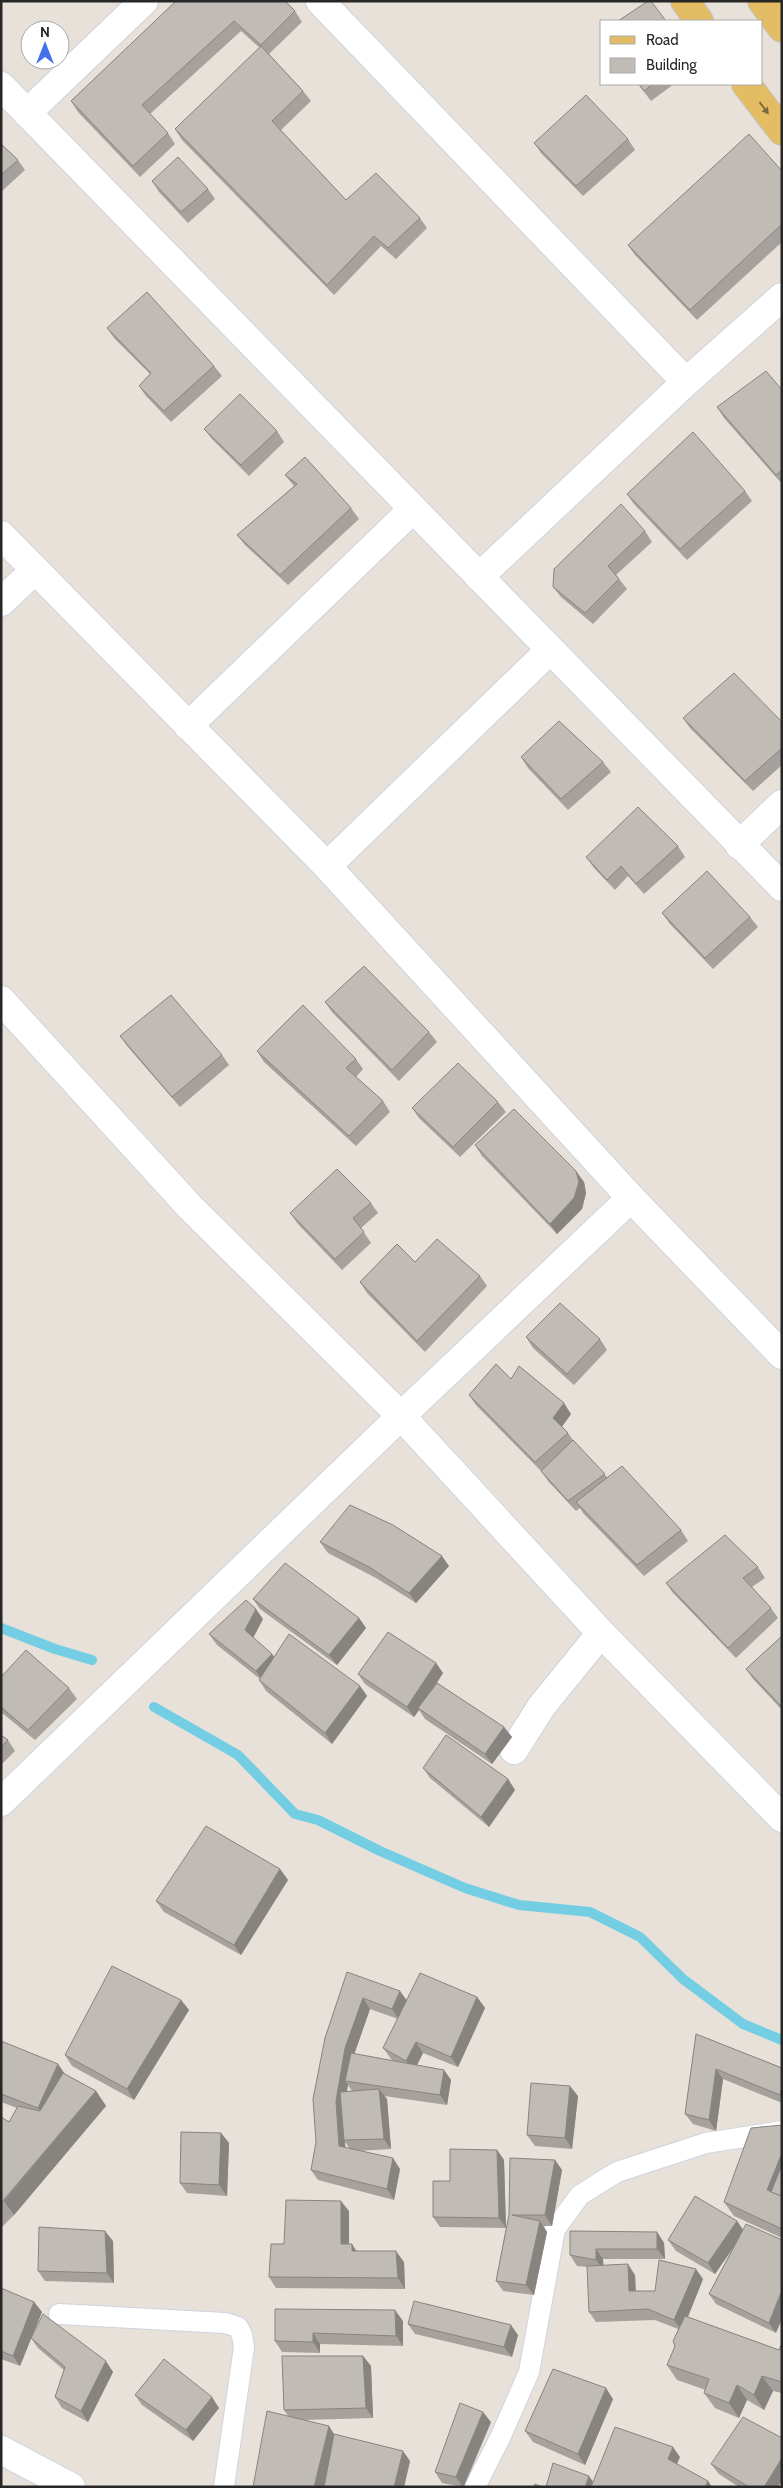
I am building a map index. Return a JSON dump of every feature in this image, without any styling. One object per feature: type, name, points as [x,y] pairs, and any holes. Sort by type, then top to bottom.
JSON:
[{"type":"main road","points":[[684,1],[699,20]]},
{"type":"main road","points":[[762,1],[782,28]]},
{"type":"main road","points":[[747,85],[782,132]]},
{"type":"street","points":[[27,113],[144,1]]},
{"type":"street","points":[[320,1],[686,382]]},
{"type":"street","points":[[1,86],[782,887]]},
{"type":"street","points":[[479,577],[686,382],[782,296]]},
{"type":"street","points":[[188,726],[413,509]]},
{"type":"street","points":[[1,535],[327,866],[630,1198],[782,1355]]},
{"type":"street","points":[[1,602],[35,570]]},
{"type":"street","points":[[327,866],[550,650]]},
{"type":"street","points":[[739,845],[782,804]]},
{"type":"street","points":[[1,1000],[190,1208],[401,1416],[601,1633],[782,1818]]},
{"type":"street","points":[[1,1802],[630,1198]]},
{"type":"street","points":[[514,1750],[541,1707],[601,1633]]},
{"type":"street","points":[[1,2450],[71,2487]]},
{"type":"lane","points":[[475,2487],[500,2438],[529,2372],[555,2229],[580,2194],[617,2172],[706,2143],[782,2131]]},
{"type":"lane","points":[[59,2314],[225,2323],[238,2327],[242,2335],[244,2347],[224,2487]]},
{"type":"building","points":[[176,1],[285,1],[295,11],[261,45],[234,21],[142,105],[168,133],[133,166],[71,101]]},
{"type":"building","points":[[648,1],[651,1],[665,20],[620,20]]},
{"type":"building","points":[[261,46],[303,91],[272,121],[346,200],[376,173],[420,218],[388,248],[374,236],[327,285],[175,129]]},
{"type":"building","points":[[640,85],[652,85],[644,91]]},
{"type":"building","points":[[586,95],[628,139],[576,186],[534,143]]},
{"type":"building","points":[[749,134],[782,171],[782,224],[690,310],[628,245]]},
{"type":"building","points":[[1,144],[18,160],[1,175]]},
{"type":"building","points":[[178,157],[208,189],[181,212],[152,181]]},
{"type":"building","points":[[147,292],[214,366],[164,411],[139,386],[151,373],[107,328]]},
{"type":"building","points":[[766,371],[782,390],[782,470],[776,475],[717,407]]},
{"type":"building","points":[[240,394],[277,431],[241,465],[204,429]]},
{"type":"building","points":[[693,432],[745,491],[680,549],[627,494]]},
{"type":"building","points":[[305,457],[351,508],[280,575],[237,535],[297,484],[285,475]]},
{"type":"building","points":[[621,504],[645,531],[608,566],[619,579],[585,613],[553,587],[554,569]]},
{"type":"building","points":[[734,673],[782,722],[782,748],[745,781],[683,718]]},
{"type":"building","points":[[559,721],[603,762],[561,799],[521,757]]},
{"type":"building","points":[[638,807],[678,846],[636,884],[621,866],[607,880],[586,857]]},
{"type":"building","points":[[707,871],[750,917],[705,958],[662,913]]},
{"type":"building","points":[[364,966],[429,1032],[392,1070],[325,1002]]},
{"type":"building","points":[[171,995],[222,1055],[172,1097],[120,1036]]},
{"type":"building","points":[[303,1005],[356,1059],[346,1068],[383,1101],[349,1136],[257,1051]]},
{"type":"building","points":[[458,1063],[498,1102],[453,1147],[412,1108]]},
{"type":"building","points":[[514,1109],[576,1171],[579,1182],[574,1198],[550,1224],[475,1145]]},
{"type":"building","points":[[337,1169],[371,1203],[353,1218],[364,1232],[335,1259],[290,1213]]},
{"type":"building","points":[[437,1239],[480,1276],[417,1341],[360,1282],[397,1244],[415,1262]]},
{"type":"building","points":[[560,1303],[600,1339],[567,1374],[526,1337]]},
{"type":"building","points":[[496,1364],[511,1379],[519,1366],[564,1403],[553,1418],[568,1433],[535,1462],[469,1395]]},
{"type":"building","points":[[573,1440],[605,1474],[568,1501],[541,1471]]},
{"type":"building","points":[[622,1466],[681,1530],[637,1565],[576,1502]]},
{"type":"building","points":[[350,1505],[393,1525],[442,1556],[409,1593],[369,1567],[320,1542]]},
{"type":"building","points":[[725,1535],[758,1567],[743,1578],[771,1608],[728,1648],[666,1583]]},
{"type":"building","points":[[285,1563],[359,1618],[329,1655],[253,1599]]},
{"type":"building","points":[[246,1600],[256,1609],[245,1630],[272,1654],[256,1671],[209,1634]]},
{"type":"building","points":[[388,1632],[436,1663],[407,1707],[358,1674]]},
{"type":"building","points":[[289,1634],[360,1686],[325,1733],[259,1680]]},
{"type":"building","points":[[782,1636],[782,1707],[746,1669]]},
{"type":"building","points":[[26,1650],[69,1688],[28,1730],[1,1707],[1,1677]]},
{"type":"building","points":[[437,1683],[504,1727],[485,1754],[418,1708]]},
{"type":"building","points":[[1,1735],[8,1740],[1,1747]]},
{"type":"building","points":[[446,1735],[508,1779],[481,1817],[423,1768]]},
{"type":"building","points":[[206,1826],[280,1869],[234,1945],[156,1901]]},
{"type":"building","points":[[112,1966],[181,2000],[127,2089],[65,2055]]},
{"type":"building","points":[[347,1972],[400,1991],[392,2009],[363,1998],[345,2048],[336,2101],[339,2146],[393,2158],[387,2189],[311,2170],[316,2142],[313,2099],[325,2038]]},
{"type":"building","points":[[420,1973],[477,1997],[451,2057],[416,2042],[406,2061],[383,2048]]},
{"type":"building","points":[[696,2034],[782,2068],[780,2095],[716,2069],[709,2120],[685,2114]]},
{"type":"building","points":[[1,2041],[58,2064],[38,2108],[1,2094]]},
{"type":"building","points":[[351,2053],[444,2070],[440,2095],[345,2081]]},
{"type":"building","points":[[63,2073],[96,2091],[1,2203],[1,2117],[9,2122],[18,2106],[40,2111]]},
{"type":"building","points":[[531,2083],[570,2086],[565,2138],[527,2135]]},
{"type":"building","points":[[379,2089],[384,2139],[344,2140],[340,2092]]},
{"type":"building","points":[[782,2125],[782,2153],[767,2190],[782,2196],[782,2229],[724,2202],[751,2128]]},
{"type":"building","points":[[181,2132],[221,2133],[219,2185],[180,2183]]},
{"type":"building","points":[[450,2149],[497,2150],[499,2218],[433,2217],[433,2181],[450,2181]]},
{"type":"building","points":[[510,2158],[555,2160],[545,2215],[512,2215],[540,2221],[526,2285],[496,2281],[509,2215]]},
{"type":"building","points":[[782,2165],[782,2196],[771,2192]]},
{"type":"building","points":[[695,2196],[737,2221],[708,2263],[668,2240]]},
{"type":"building","points":[[286,2200],[341,2201],[341,2244],[352,2244],[352,2251],[396,2251],[398,2278],[269,2277],[271,2244],[284,2244]]},
{"type":"building","points":[[746,2224],[782,2240],[782,2290],[769,2323],[709,2294]]},
{"type":"building","points":[[39,2227],[105,2231],[107,2273],[38,2271]]},
{"type":"building","points":[[570,2231],[657,2232],[657,2249],[596,2249],[596,2260],[570,2255]]},
{"type":"building","points":[[659,2260],[696,2269],[674,2320],[648,2309],[589,2312],[587,2266],[628,2264],[629,2291],[655,2291]]},
{"type":"building","points":[[1,2288],[34,2302],[13,2356],[1,2351]]},
{"type":"building","points":[[414,2301],[511,2325],[504,2347],[408,2324]]},
{"type":"building","points":[[275,2309],[395,2310],[396,2336],[313,2333],[313,2342],[275,2341]]},
{"type":"building","points":[[43,2314],[106,2361],[81,2411],[55,2397],[65,2367],[31,2338]]},
{"type":"building","points":[[685,2316],[779,2350],[782,2343],[782,2382],[762,2376],[754,2395],[737,2385],[729,2403],[704,2393],[709,2379],[667,2365],[675,2346],[673,2341]]},
{"type":"building","points":[[282,2356],[363,2356],[366,2408],[284,2410]]},
{"type":"building","points":[[164,2359],[212,2397],[186,2430],[135,2395]]},
{"type":"building","points":[[553,2369],[606,2388],[578,2454],[525,2431]]},
{"type":"building","points":[[460,2403],[483,2412],[456,2477],[435,2472]]},
{"type":"building","points":[[267,2411],[329,2426],[314,2487],[253,2487]]},
{"type":"building","points":[[743,2417],[782,2438],[782,2458],[764,2487],[749,2487],[711,2464]]},
{"type":"building","points":[[615,2427],[673,2447],[668,2459],[708,2481],[705,2487],[591,2487]]},
{"type":"building","points":[[334,2434],[403,2451],[394,2487],[324,2487]]},
{"type":"building","points":[[553,2463],[589,2476],[585,2487],[546,2487]]},
{"type":"waterway","points":[[1,1628],[55,1649],[92,1660]]},
{"type":"waterway","points":[[154,1707],[238,1755],[295,1814],[318,1820],[380,1851],[465,1888],[519,1905],[590,1912],[640,1937],[683,1979],[743,2024],[782,2040]]}]
